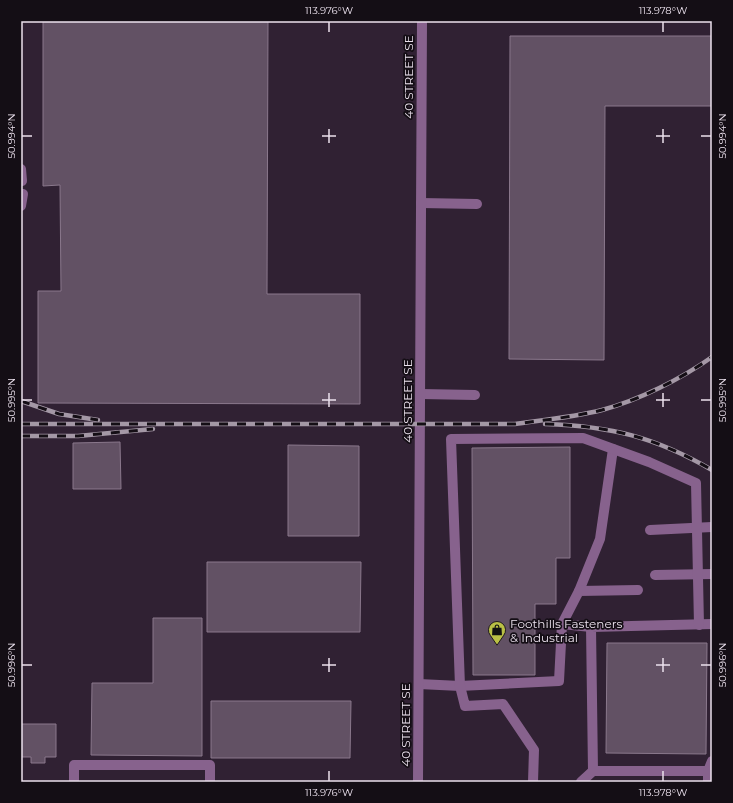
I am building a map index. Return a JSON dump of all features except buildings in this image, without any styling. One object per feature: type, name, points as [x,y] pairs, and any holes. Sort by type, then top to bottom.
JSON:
[{"type":"street","name":"40 STREET SE","points":[[418,782],[422,21]]},
{"type":"street","points":[[21,169],[22,181]]},
{"type":"street","points":[[21,206],[23,194]]},
{"type":"street","points":[[421,203],[477,204]]},
{"type":"street","points":[[420,394],[476,395]]},
{"type":"street","points":[[533,782],[534,750],[503,704],[465,706],[460,686],[451,439],[584,438],[696,483],[699,625]]},
{"type":"street","points":[[418,684],[460,686],[559,681],[562,624],[579,591],[600,539],[613,449]]},
{"type":"street","points":[[650,530],[712,527]]},
{"type":"street","points":[[655,575],[712,574]]},
{"type":"street","points":[[579,591],[638,590]]},
{"type":"street","points":[[562,624],[592,627],[712,624]]},
{"type":"street","points":[[592,627],[594,771]]},
{"type":"street","points":[[708,782],[708,771],[712,761]]},
{"type":"street","points":[[74,782],[74,765],[210,765],[210,782]]},
{"type":"street","points":[[581,782],[594,771],[708,771]]},
{"type":"railway","points":[[21,424],[515,424],[581,415],[616,406],[645,395],[673,381],[712,357]]},
{"type":"railway","points":[[21,401],[59,414],[98,420]]},
{"type":"railway","points":[[545,424],[591,427],[632,435],[671,449],[712,470]]},
{"type":"railway","points":[[21,436],[78,436],[153,429]]},
{"type":"place","name":"Foothills Fasteners & Industrial","points":[[497,645]]}]
